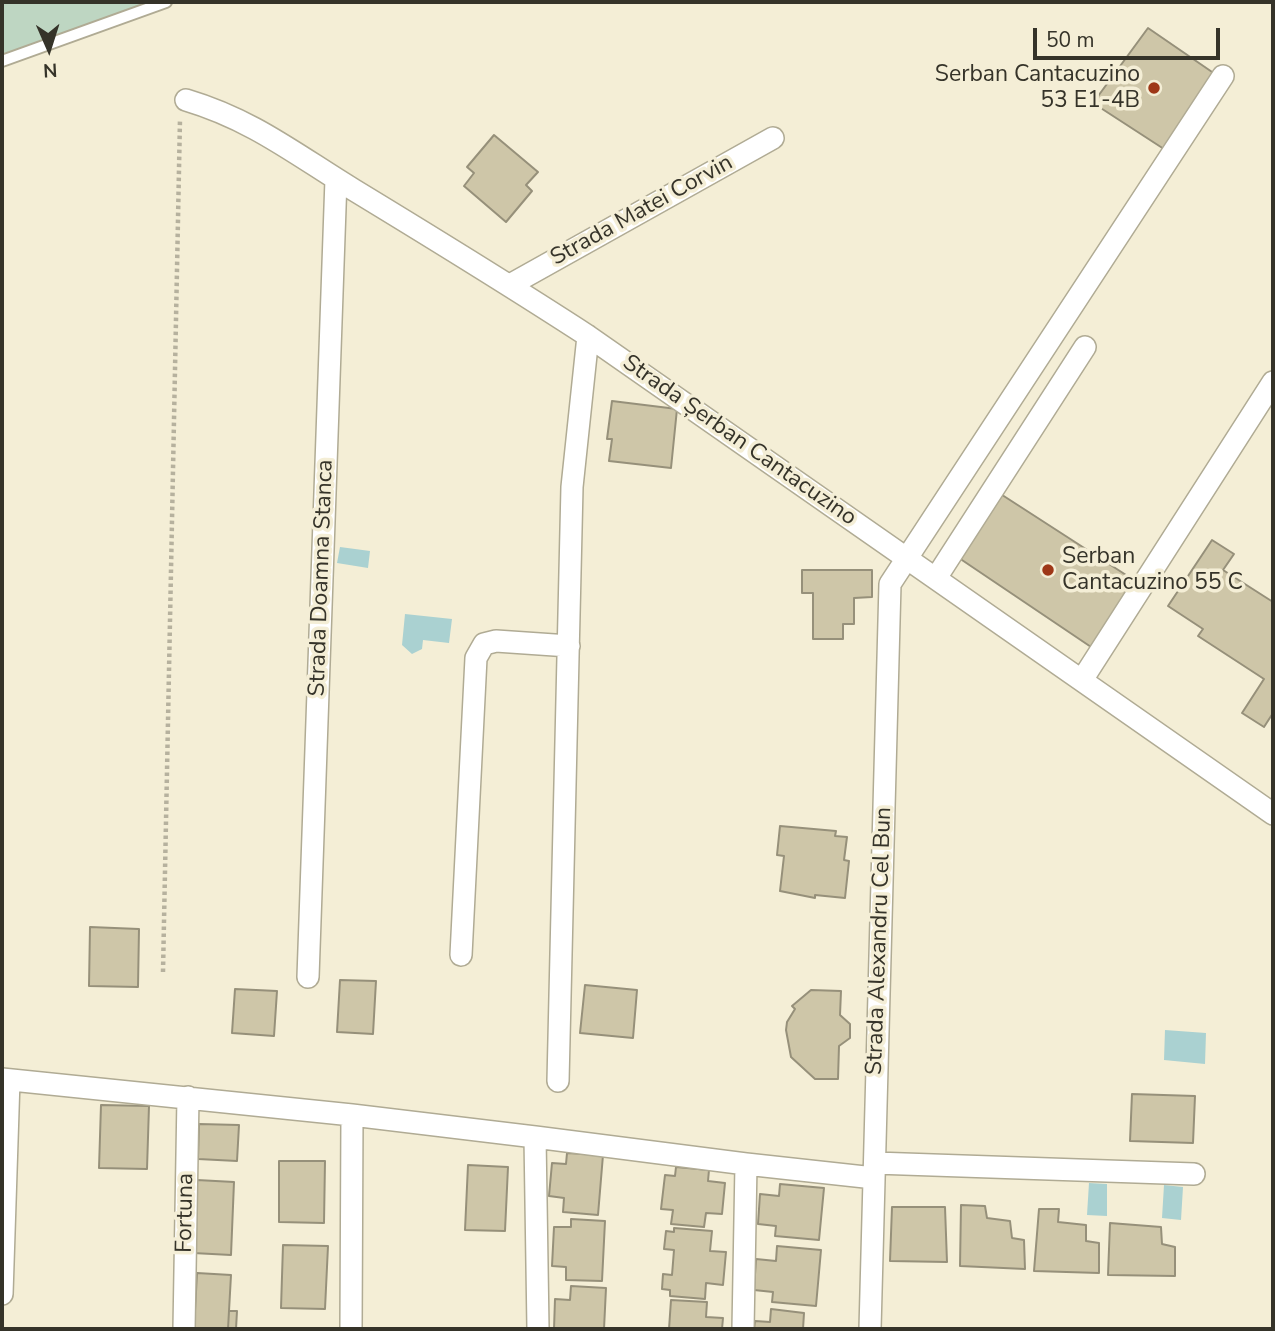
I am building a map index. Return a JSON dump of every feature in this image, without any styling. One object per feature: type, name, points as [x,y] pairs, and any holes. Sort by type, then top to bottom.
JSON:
[{"type":"street","name":"Strada Alexandru Cel Bun","points":[[870,1329],[890,584],[1223,76]]},
{"type":"street","name":"Strada Șerban Cantacuzino","points":[[186,100],[239,119],[282,142],[336,179],[588,336],[1273,814]]},
{"type":"street","name":"Strada Matei Corvin","points":[[510,285],[774,138]]},
{"type":"street","name":"Strada Doamna Stanca","points":[[308,977],[336,179]]},
{"type":"street","points":[[558,1081],[572,487],[588,336]]},
{"type":"street","points":[[936,578],[1085,346]]},
{"type":"street","points":[[1082,680],[1273,382]]},
{"type":"street","points":[[461,955],[476,658],[484,644],[496,641],[569,646]]},
{"type":"street","points":[[2,1294],[6,1079],[352,1115],[746,1164],[874,1170],[1194,1174]]},
{"type":"street","name":"Fortuna","points":[[184,1329],[188,1097]]},
{"type":"street","points":[[351,1329],[352,1115]]},
{"type":"street","points":[[535,1137],[538,1329]]},
{"type":"street","points":[[743,1329],[746,1164]]},
{"type":"lane","points":[[2,61],[166,2]]},
{"type":"path","points":[[163,972],[179,120],[186,100]]},
{"type":"green space","points":[[2,2],[152,2],[2,54]]},
{"type":"water","points":[[340,547],[370,551],[368,568],[337,563]]},
{"type":"water","points":[[405,614],[452,619],[449,643],[423,640],[422,649],[412,654],[402,645]]},
{"type":"water","points":[[1165,1030],[1206,1033],[1205,1064],[1164,1060]]},
{"type":"water","points":[[1089,1183],[1107,1184],[1107,1216],[1087,1215]]},
{"type":"water","points":[[1164,1185],[1183,1187],[1181,1220],[1162,1218]]},
{"type":"building","name":"Serban Cantacuzino 53 E1-4B","points":[[1148,28],[1215,74],[1167,151],[1093,103]]},
{"type":"building","points":[[494,135],[538,172],[526,185],[532,191],[506,222],[464,186],[474,173],[467,167]]},
{"type":"building","points":[[612,401],[677,409],[671,468],[609,461],[612,439],[607,439]]},
{"type":"building","name":"Serban Cantacuzino 55 C","points":[[996,491],[1140,584],[1097,651],[956,556]]},
{"type":"building","points":[[1212,540],[1234,554],[1223,570],[1273,602],[1273,713],[1264,727],[1242,713],[1264,679],[1198,636],[1203,629],[1168,606]]},
{"type":"building","points":[[802,570],[872,570],[872,597],[854,598],[854,624],[843,624],[843,639],[813,639],[813,593],[802,593]]},
{"type":"building","points":[[780,826],[836,831],[835,836],[847,837],[844,860],[849,861],[845,898],[815,895],[815,898],[780,891],[784,856],[777,855]]},
{"type":"building","points":[[90,927],[139,929],[138,987],[89,986]]},
{"type":"building","points":[[340,980],[376,981],[373,1034],[337,1032]]},
{"type":"building","points":[[585,985],[637,990],[633,1038],[580,1033]]},
{"type":"building","points":[[235,989],[277,991],[274,1036],[232,1033]]},
{"type":"building","points":[[811,990],[841,991],[840,1015],[850,1024],[850,1038],[839,1046],[838,1079],[815,1079],[791,1057],[787,1022],[795,1009],[792,1006]]},
{"type":"building","points":[[1132,1094],[1195,1096],[1193,1143],[1130,1141]]},
{"type":"building","points":[[101,1105],[149,1106],[147,1169],[99,1168]]},
{"type":"building","points":[[199,1124],[239,1125],[237,1161],[198,1159]]},
{"type":"building","points":[[567,1153],[603,1155],[598,1215],[563,1212],[564,1198],[549,1196],[552,1163],[566,1164]]},
{"type":"building","points":[[279,1161],[325,1161],[324,1223],[279,1222]]},
{"type":"building","points":[[468,1165],[508,1167],[505,1231],[465,1230]]},
{"type":"building","points":[[676,1167],[709,1170],[708,1181],[725,1183],[722,1214],[706,1213],[704,1227],[671,1224],[673,1210],[661,1209],[665,1175],[675,1176]]},
{"type":"building","points":[[197,1180],[234,1182],[231,1255],[193,1253]]},
{"type":"building","points":[[780,1184],[824,1188],[819,1240],[775,1236],[776,1226],[758,1224],[760,1194],[779,1196]]},
{"type":"building","points":[[961,1205],[985,1206],[987,1218],[1010,1221],[1012,1238],[1024,1240],[1025,1269],[960,1266]]},
{"type":"building","points":[[892,1207],[945,1207],[947,1262],[890,1261]]},
{"type":"building","points":[[1039,1209],[1059,1209],[1058,1222],[1086,1225],[1086,1241],[1099,1243],[1099,1273],[1034,1271]]},
{"type":"building","points":[[571,1219],[605,1221],[602,1281],[566,1280],[566,1267],[552,1266],[554,1227],[571,1227]]},
{"type":"building","points":[[1110,1223],[1161,1227],[1162,1244],[1175,1247],[1175,1276],[1108,1275]]},
{"type":"building","points":[[674,1228],[712,1231],[710,1251],[726,1252],[723,1285],[706,1283],[705,1299],[670,1296],[670,1290],[662,1289],[663,1274],[672,1275],[674,1250],[664,1249],[666,1231],[674,1232]]},
{"type":"building","points":[[283,1245],[328,1246],[325,1309],[281,1308]]},
{"type":"building","points":[[777,1246],[821,1250],[816,1306],[772,1302],[773,1292],[754,1290],[756,1259],[776,1261]]},
{"type":"building","points":[[197,1273],[231,1275],[228,1329],[194,1329]]},
{"type":"building","points":[[571,1286],[606,1288],[604,1329],[554,1329],[555,1299],[570,1300]]},
{"type":"building","points":[[671,1300],[707,1302],[706,1317],[723,1318],[722,1329],[669,1329]]},
{"type":"building","points":[[771,1309],[804,1313],[803,1329],[754,1329],[755,1321],[770,1322]]},
{"type":"building","points":[[229,1311],[237,1311],[236,1329],[228,1329]]},
{"type":"place","name":"Serban Cantacuzino 53 E1-4B","points":[[1154,88]]},
{"type":"place","name":"Serban Cantacuzino 55 C","points":[[1048,570]]}]
